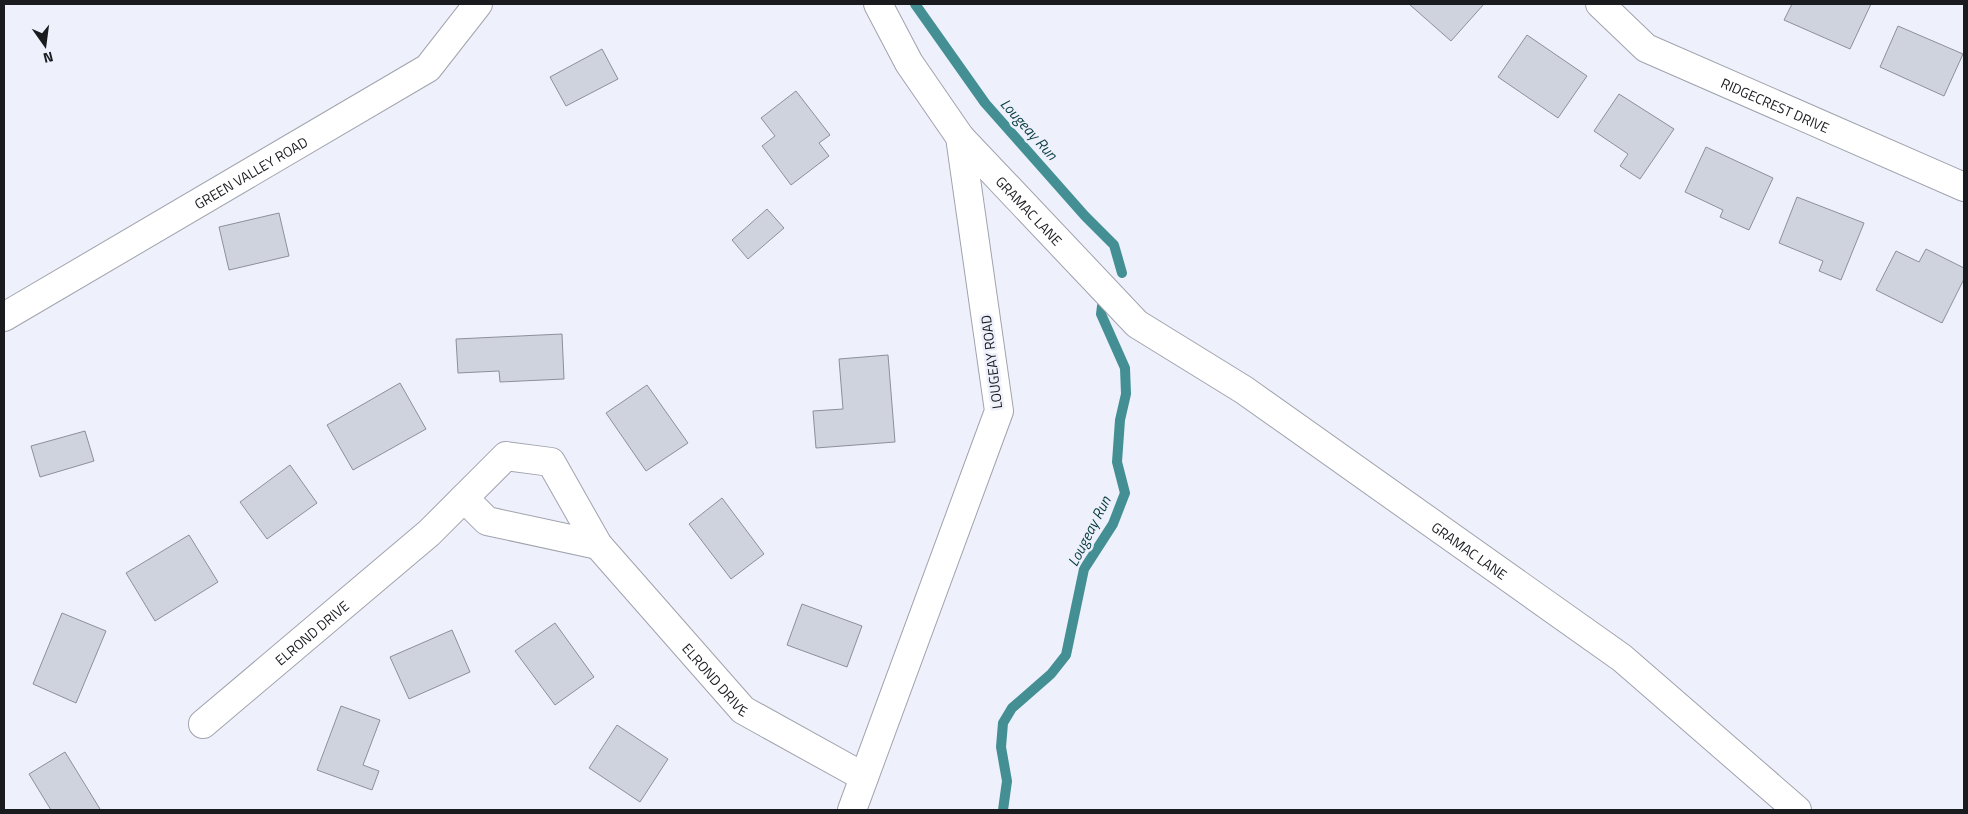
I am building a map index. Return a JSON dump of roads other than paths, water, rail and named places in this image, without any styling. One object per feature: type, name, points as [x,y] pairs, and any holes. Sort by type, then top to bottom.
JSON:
[{"type":"street","name":"GREEN VALLEY ROAD","points":[[4,317],[428,68],[478,4]]},
{"type":"street","name":"LOUGEAY ROAD","points":[[852,810],[999,411],[960,137],[910,63],[878,4]]},
{"type":"street","name":"RIDGECREST DRIVE","points":[[1600,4],[1646,48],[1964,186]]},
{"type":"street","name":"GRAMAC LANE","points":[[960,137],[1137,324],[1244,390],[1622,658],[1797,810]]},
{"type":"street","name":"ELROND DRIVE","points":[[203,724],[429,533],[506,456],[551,462],[598,544],[743,710],[864,777]]},
{"type":"street","points":[[464,498],[487,521],[598,544]]},
{"type":"waterway","name":"Lougeay Run","points":[[915,4],[985,103],[1085,216],[1114,245],[1122,273]]},
{"type":"waterway","name":"Lougeay Run","points":[[1003,810],[1007,781],[1001,747],[1003,723],[1012,708],[1051,674],[1066,655],[1084,569],[1113,524],[1125,493],[1117,462],[1120,420],[1126,394],[1125,368],[1101,314],[1102,306]]}]
